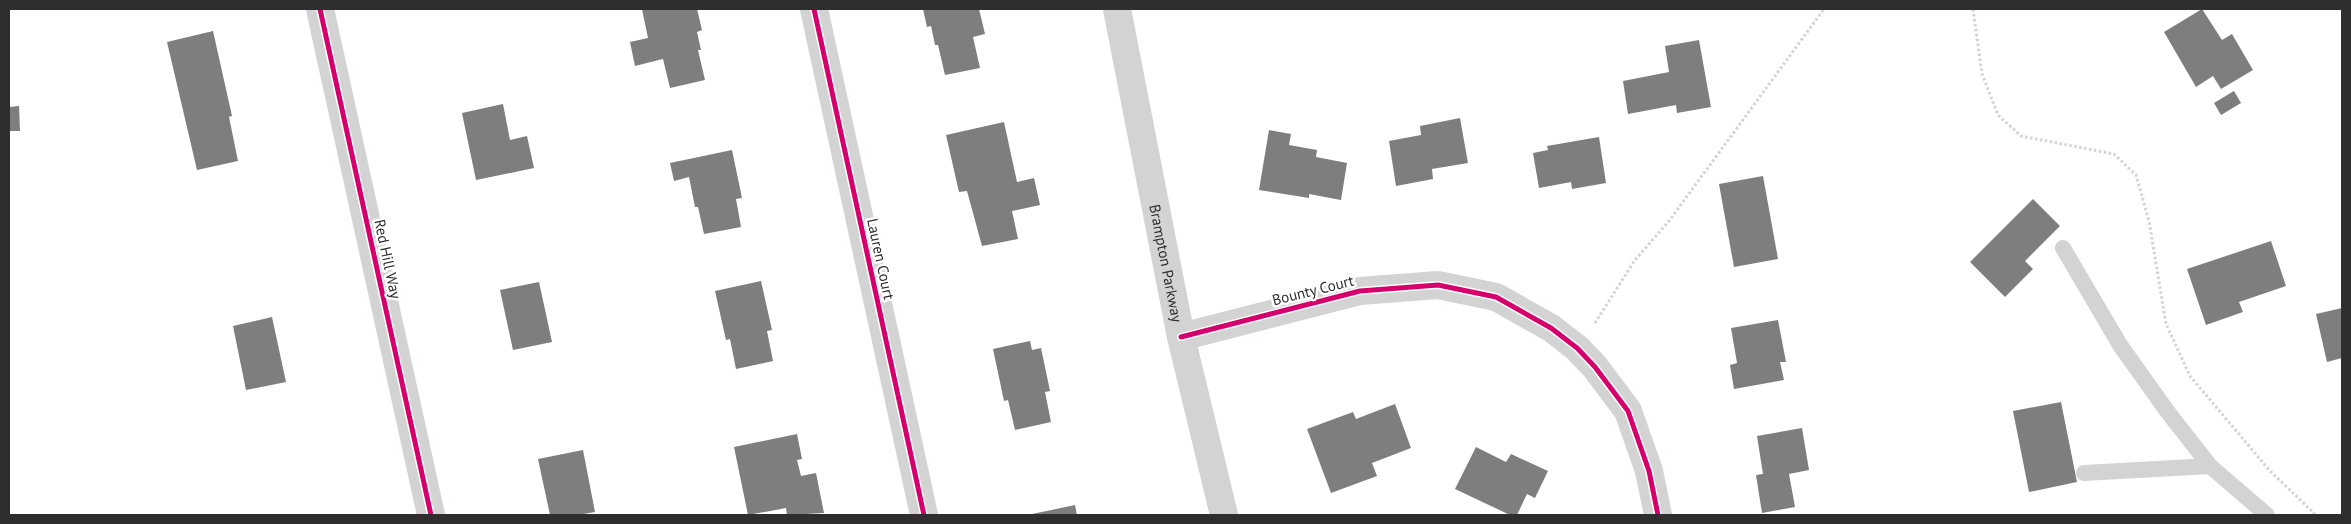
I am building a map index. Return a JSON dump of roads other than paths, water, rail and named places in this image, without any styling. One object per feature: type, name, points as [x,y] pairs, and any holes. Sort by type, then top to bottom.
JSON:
[{"type":"street","name":"Red Hill Way","points":[[320,9],[431,515]]},
{"type":"street","name":"Lauren Court","points":[[814,9],[924,515]]},
{"type":"street","name":"Brampton Parkway","points":[[1117,9],[1181,337],[1224,515]]},
{"type":"street","name":"Bounty Court","points":[[1181,337],[1360,291],[1438,285],[1496,297],[1551,328],[1577,348],[1596,367],[1628,412],[1649,471],[1658,515]]},
{"type":"lane","points":[[2063,248],[2120,345],[2167,411],[2210,466],[2267,515]]},
{"type":"lane","points":[[2084,473],[2210,466]]}]
